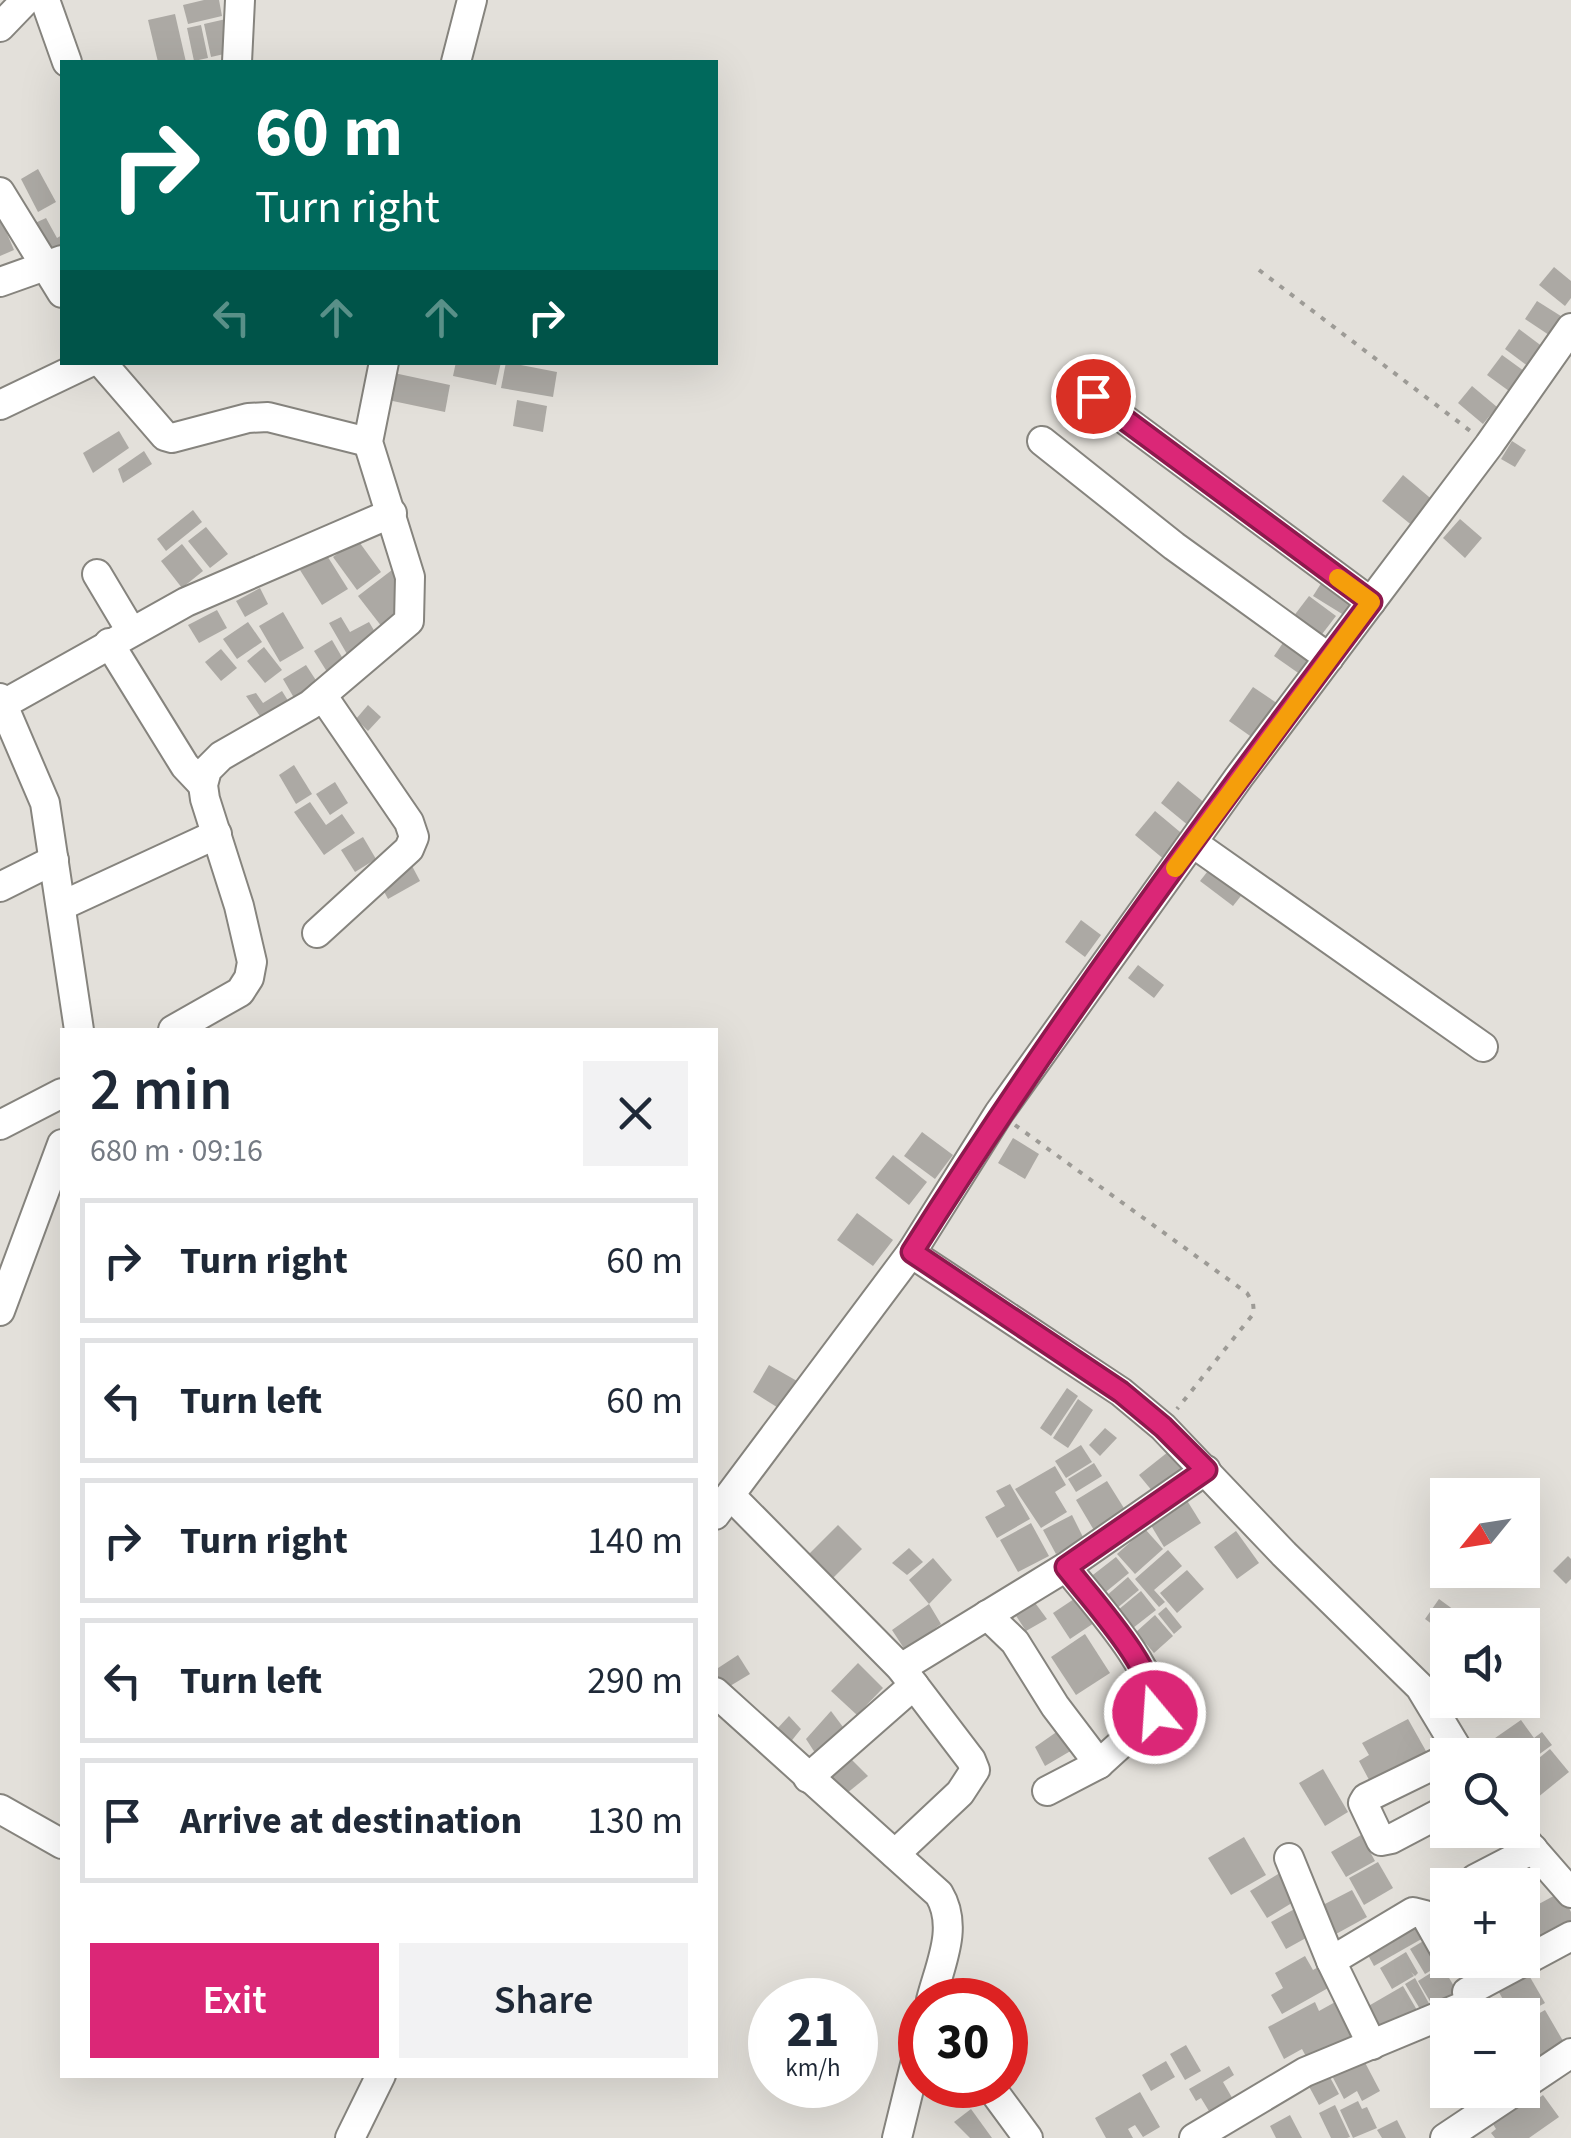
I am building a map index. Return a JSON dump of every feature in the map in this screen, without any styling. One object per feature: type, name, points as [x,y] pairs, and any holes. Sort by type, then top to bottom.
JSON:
[{"type":"street","points":[[0,27],[26,0]]},
{"type":"street","points":[[45,0],[66,60]]},
{"type":"street","points":[[237,60],[240,0]]},
{"type":"street","points":[[457,60],[472,0]]},
{"type":"street","points":[[0,192],[55,263],[0,282]]},
{"type":"street","points":[[894,1854],[960,1794],[975,1770],[971,1760],[907,1677],[720,1507],[912,1252],[1000,1114],[1193,842],[1489,445],[1571,328]]},
{"type":"street","points":[[0,405],[84,365]]},
{"type":"street","points":[[104,365],[165,436],[172,438],[248,418],[268,417],[368,442]]},
{"type":"street","points":[[203,784],[207,770],[221,756],[310,705],[409,621],[410,577],[368,442],[383,365]]},
{"type":"street","points":[[1093,396],[1371,602]]},
{"type":"street","points":[[1042,441],[1174,546],[1329,658]]},
{"type":"street","points":[[79,1028],[45,803],[1,703],[186,602],[392,513]]},
{"type":"street","points":[[97,574],[120,637],[186,766],[203,784],[249,942],[252,962],[240,992],[177,1028]]},
{"type":"street","points":[[317,933],[409,849],[414,837],[410,822],[322,695]]},
{"type":"street","points":[[60,906],[217,834]]},
{"type":"street","points":[[1193,842],[1483,1047]]},
{"type":"street","points":[[0,887],[54,860]]},
{"type":"street","points":[[0,1125],[60,1093]]},
{"type":"street","points":[[0,1310],[60,1149]]},
{"type":"street","points":[[912,1252],[1121,1392],[1163,1427],[1284,1554],[1420,1686],[1446,1738]]},
{"type":"street","points":[[808,1778],[907,1677],[987,1616],[1066,1567],[1206,1470]]},
{"type":"street","points":[[1047,1792],[1099,1764],[1155,1713],[1157,1702],[1132,1654],[1066,1567]]},
{"type":"street","points":[[987,1616],[1015,1642],[1054,1706],[1099,1764]]},
{"type":"street","points":[[718,1695],[939,1894],[948,1909],[950,1925],[937,1978]]},
{"type":"street","points":[[1430,1767],[1366,1798],[1364,1803],[1381,1841],[1430,1818]]},
{"type":"street","points":[[0,1809],[60,1843]]},
{"type":"street","points":[[1490,1868],[1514,1848]]},
{"type":"street","points":[[1532,1848],[1567,1881]]},
{"type":"street","points":[[1289,1858],[1330,1961],[1372,2045]]},
{"type":"street","points":[[1330,1961],[1413,1912],[1426,1915],[1430,1922]]},
{"type":"street","points":[[1468,1992],[1571,1936]]},
{"type":"street","points":[[1206,2135],[1304,2072],[1470,2003],[1460,1978]]},
{"type":"street","points":[[1540,2075],[1571,2054]]},
{"type":"street","points":[[350,2138],[380,2078]]},
{"type":"street","points":[[897,2138],[904,2108]]},
{"type":"street","points":[[1006,2108],[1028,2138]]},
{"type":"street","points":[[1445,2138],[1487,2127]]},
{"type":"path","points":[[1259,270],[1489,445]]},
{"type":"path","points":[[1000,1114],[1247,1293],[1253,1302],[1254,1313],[1163,1427]]},
{"type":"building","points":[[219,0],[222,16],[188,24],[183,5]]},
{"type":"building","points":[[175,14],[186,60],[158,60],[148,20]]},
{"type":"building","points":[[226,19],[233,52],[211,57],[204,24]]},
{"type":"building","points":[[201,25],[208,58],[194,60],[187,28]]},
{"type":"building","points":[[38,169],[56,202],[38,212],[21,179]]},
{"type":"building","points":[[0,217],[14,250],[0,256]]},
{"type":"building","points":[[46,218],[57,238],[60,236],[60,256],[54,259],[35,223]]},
{"type":"building","points":[[1554,267],[1571,281],[1571,298],[1565,306],[1539,285]]},
{"type":"building","points":[[1537,301],[1564,318],[1552,337],[1525,319]]},
{"type":"building","points":[[1519,329],[1543,347],[1529,367],[1505,349]]},
{"type":"building","points":[[1502,355],[1524,371],[1509,391],[1487,375]]},
{"type":"building","points":[[455,365],[500,365],[496,385],[453,376]]},
{"type":"building","points":[[505,365],[557,372],[553,397],[501,388]]},
{"type":"building","points":[[394,373],[450,385],[445,412],[388,400]]},
{"type":"building","points":[[1472,386],[1497,407],[1483,424],[1458,403]]},
{"type":"building","points":[[517,400],[547,406],[543,432],[513,426]]},
{"type":"building","points":[[119,431],[129,448],[93,473],[83,453]]},
{"type":"building","points":[[1512,441],[1526,450],[1515,467],[1501,459]]},
{"type":"building","points":[[144,451],[152,464],[123,483],[118,469]]},
{"type":"building","points":[[1403,475],[1435,502],[1414,527],[1382,501]]},
{"type":"building","points":[[193,510],[202,522],[166,551],[157,539]]},
{"type":"building","points":[[1460,519],[1482,538],[1465,558],[1443,538]]},
{"type":"building","points":[[206,527],[228,554],[210,568],[188,541]]},
{"type":"building","points":[[357,539],[381,572],[357,590],[333,557]]},
{"type":"building","points":[[182,544],[203,571],[182,588],[161,561]]},
{"type":"building","points":[[326,554],[348,589],[322,605],[300,570]]},
{"type":"building","points":[[392,570],[404,609],[382,627],[358,596]]},
{"type":"building","points":[[1327,574],[1360,595],[1347,617],[1313,596]]},
{"type":"building","points":[[260,588],[268,604],[245,617],[236,601]]},
{"type":"building","points":[[1309,596],[1336,616],[1316,642],[1290,621]]},
{"type":"building","points":[[217,610],[227,628],[199,643],[188,625]]},
{"type":"building","points":[[283,612],[304,648],[280,662],[259,626]]},
{"type":"building","points":[[341,617],[350,632],[369,622],[378,637],[347,654],[329,623]]},
{"type":"building","points":[[248,622],[262,642],[237,659],[223,639]]},
{"type":"building","points":[[1289,634],[1319,655],[1304,677],[1274,656]]},
{"type":"building","points":[[332,640],[346,664],[329,675],[314,651]]},
{"type":"building","points":[[264,647],[282,670],[265,683],[247,661]]},
{"type":"building","points":[[221,649],[237,668],[221,681],[205,662]]},
{"type":"building","points":[[306,665],[321,688],[297,703],[283,679]]},
{"type":"building","points":[[1253,687],[1284,708],[1260,743],[1229,721]]},
{"type":"building","points":[[282,691],[292,707],[266,725],[246,696],[256,693],[263,703]]},
{"type":"building","points":[[368,705],[381,717],[368,731],[356,719]]},
{"type":"building","points":[[294,765],[312,794],[296,804],[279,775]]},
{"type":"building","points":[[1178,781],[1206,804],[1189,826],[1161,803]]},
{"type":"building","points":[[335,782],[348,803],[330,815],[316,794]]},
{"type":"building","points":[[310,802],[326,825],[342,814],[355,833],[324,855],[294,812]]},
{"type":"building","points":[[1155,811],[1186,837],[1166,861],[1135,835]]},
{"type":"building","points":[[363,837],[376,859],[355,872],[341,850]]},
{"type":"building","points":[[1215,862],[1248,887],[1233,906],[1200,881]]},
{"type":"building","points":[[411,864],[420,881],[388,899],[379,882]]},
{"type":"building","points":[[1081,920],[1101,935],[1085,957],[1065,942]]},
{"type":"building","points":[[1138,965],[1164,985],[1154,998],[1128,978]]},
{"type":"building","points":[[922,1132],[953,1155],[935,1179],[904,1156]]},
{"type":"building","points":[[1013,1138],[1039,1154],[1025,1179],[998,1163]]},
{"type":"building","points":[[893,1155],[927,1182],[909,1205],[875,1178]]},
{"type":"building","points":[[857,1213],[893,1240],[873,1266],[837,1240]]},
{"type":"building","points":[[769,1365],[797,1381],[780,1409],[753,1392]]},
{"type":"building","points":[[1067,1388],[1078,1396],[1051,1436],[1040,1428]]},
{"type":"building","points":[[1078,1399],[1093,1410],[1068,1448],[1053,1438]]},
{"type":"building","points":[[1105,1428],[1117,1438],[1100,1456],[1089,1445]]},
{"type":"building","points":[[1081,1445],[1092,1462],[1066,1478],[1055,1461]]},
{"type":"building","points":[[1168,1452],[1186,1475],[1158,1498],[1139,1475]]},
{"type":"building","points":[[1094,1463],[1102,1476],[1076,1492],[1068,1479]]},
{"type":"building","points":[[1055,1466],[1066,1485],[1055,1492],[1067,1512],[1041,1528],[1015,1489]]},
{"type":"building","points":[[1107,1481],[1127,1513],[1095,1532],[1076,1500]]},
{"type":"building","points":[[1010,1484],[1030,1519],[997,1538],[985,1517],[1005,1506],[996,1491]]},
{"type":"building","points":[[1183,1494],[1201,1523],[1164,1547],[1146,1517]]},
{"type":"building","points":[[1072,1515],[1084,1539],[1056,1554],[1043,1530]]},
{"type":"building","points":[[1031,1523],[1049,1556],[1018,1572],[1000,1540]]},
{"type":"building","points":[[838,1525],[862,1549],[832,1579],[808,1555]]},
{"type":"building","points":[[1145,1529],[1163,1549],[1135,1574],[1117,1554]]},
{"type":"building","points":[[1236,1531],[1259,1563],[1237,1579],[1214,1547]]},
{"type":"building","points":[[909,1548],[923,1562],[907,1575],[892,1563]]},
{"type":"building","points":[[1168,1550],[1182,1566],[1154,1590],[1165,1602],[1159,1607],[1135,1579]]},
{"type":"building","points":[[1568,1556],[1571,1579],[1566,1584],[1553,1571]]},
{"type":"building","points":[[1116,1557],[1129,1573],[1102,1595],[1089,1578]]},
{"type":"building","points":[[933,1558],[952,1580],[929,1604],[909,1580]]},
{"type":"building","points":[[1187,1570],[1204,1589],[1177,1613],[1160,1593]]},
{"type":"building","points":[[1128,1577],[1139,1590],[1116,1609],[1105,1597]]},
{"type":"building","points":[[1141,1591],[1156,1610],[1133,1628],[1118,1610]]},
{"type":"building","points":[[1030,1596],[1047,1619],[1026,1631],[1011,1608]]},
{"type":"building","points":[[1077,1597],[1094,1623],[1070,1639],[1053,1613]]},
{"type":"building","points":[[1439,1599],[1451,1608],[1433,1608]]},
{"type":"building","points":[[929,1604],[941,1624],[926,1635],[929,1639],[907,1653],[892,1630]]},
{"type":"building","points":[[1166,1607],[1182,1627],[1174,1634],[1158,1614]]},
{"type":"building","points":[[1155,1615],[1173,1636],[1154,1653],[1136,1632]]},
{"type":"building","points":[[1085,1634],[1110,1673],[1076,1695],[1051,1657]]},
{"type":"building","points":[[738,1655],[750,1674],[725,1689],[718,1681],[718,1668]]},
{"type":"building","points":[[858,1663],[883,1688],[857,1715],[831,1691]]},
{"type":"building","points":[[831,1711],[852,1739],[821,1762],[806,1739]]},
{"type":"building","points":[[789,1716],[801,1729],[789,1744],[775,1731]]},
{"type":"building","points":[[1408,1719],[1430,1761],[1375,1791],[1359,1761],[1369,1755],[1362,1743]]},
{"type":"building","points":[[1521,1720],[1534,1738],[1495,1738]]},
{"type":"building","points":[[1068,1724],[1079,1746],[1045,1766],[1035,1747]]},
{"type":"building","points":[[1542,1732],[1552,1745],[1540,1754],[1540,1738],[1534,1738]]},
{"type":"building","points":[[1550,1749],[1569,1772],[1540,1795],[1540,1757]]},
{"type":"building","points":[[845,1753],[868,1776],[841,1798],[820,1775]]},
{"type":"building","points":[[1323,1769],[1348,1812],[1325,1826],[1299,1783]]},
{"type":"building","points":[[1361,1835],[1375,1861],[1346,1877],[1331,1852]]},
{"type":"building","points":[[1244,1837],[1266,1875],[1231,1895],[1208,1858]]},
{"type":"building","points":[[1378,1862],[1393,1888],[1364,1905],[1349,1878]]},
{"type":"building","points":[[1283,1871],[1300,1898],[1267,1918],[1250,1891]]},
{"type":"building","points":[[1352,1890],[1367,1917],[1336,1934],[1321,1906]]},
{"type":"building","points":[[1561,1892],[1571,1912],[1571,1932],[1540,1949],[1540,1903]]},
{"type":"building","points":[[1300,1906],[1315,1933],[1286,1949],[1271,1922]]},
{"type":"building","points":[[1413,1917],[1425,1937],[1374,1966],[1363,1946]]},
{"type":"building","points":[[1425,1940],[1430,1948],[1430,1971],[1425,1974],[1410,1949]]},
{"type":"building","points":[[1406,1952],[1418,1973],[1415,1976],[1411,1972],[1414,1976],[1392,1989],[1380,1968]]},
{"type":"building","points":[[1305,1956],[1313,1970],[1326,1963],[1337,1983],[1282,2014],[1271,1995],[1283,1988],[1275,1973]]},
{"type":"building","points":[[1430,1974],[1430,1978],[1449,1978],[1458,1993],[1450,1998],[1430,1998],[1430,2001],[1418,1981]]},
{"type":"building","points":[[1415,1978],[1430,2010],[1423,2014],[1405,1984]]},
{"type":"building","points":[[1500,1978],[1531,1978],[1545,2003],[1540,2006],[1540,1998],[1502,1998],[1493,1982]]},
{"type":"building","points":[[1403,1986],[1421,2017],[1382,2039],[1365,2008]]},
{"type":"building","points":[[1337,2001],[1357,2038],[1310,2064],[1302,2049],[1284,2059],[1268,2027],[1315,2002],[1319,2011]]},
{"type":"building","points":[[1545,2010],[1566,2046],[1540,2061],[1540,2013]]},
{"type":"building","points":[[1186,2045],[1201,2071],[1185,2080],[1170,2054]]},
{"type":"building","points":[[1360,2053],[1380,2091],[1362,2101],[1357,2091],[1344,2099],[1329,2070]]},
{"type":"building","points":[[1166,2061],[1175,2077],[1151,2091],[1142,2075]]},
{"type":"building","points":[[1229,2066],[1234,2075],[1223,2082],[1238,2108],[1215,2121],[1201,2098],[1196,2101],[1189,2089]]},
{"type":"building","points":[[1325,2068],[1339,2094],[1319,2105],[1305,2079]]},
{"type":"building","points":[[1140,2092],[1160,2127],[1143,2137],[1135,2125],[1128,2129],[1133,2138],[1106,2138],[1095,2118]]},
{"type":"building","points":[[1543,2095],[1559,2117],[1529,2138],[1495,2138],[1491,2133],[1496,2129],[1488,2116],[1499,2108],[1540,2108]]},
{"type":"building","points":[[1358,2101],[1362,2109],[1367,2107],[1377,2128],[1353,2138],[1340,2110]]},
{"type":"building","points":[[1335,2105],[1350,2137],[1331,2138],[1319,2113]]},
{"type":"building","points":[[971,2109],[992,2138],[970,2138],[954,2122]]},
{"type":"building","points":[[1290,2115],[1302,2138],[1276,2138],[1270,2126]]},
{"type":"building","points":[[1397,2120],[1406,2138],[1382,2138],[1377,2130]]},
{"type":"slow traffic","points":[[1175,868],[1371,602],[1338,578]]},
{"type":"route","points":[[1093,396],[1371,602],[1239,777],[1000,1114],[912,1252],[1121,1392],[1206,1470],[1066,1567],[1148,1679],[1157,1702],[1155,1713]]}]
